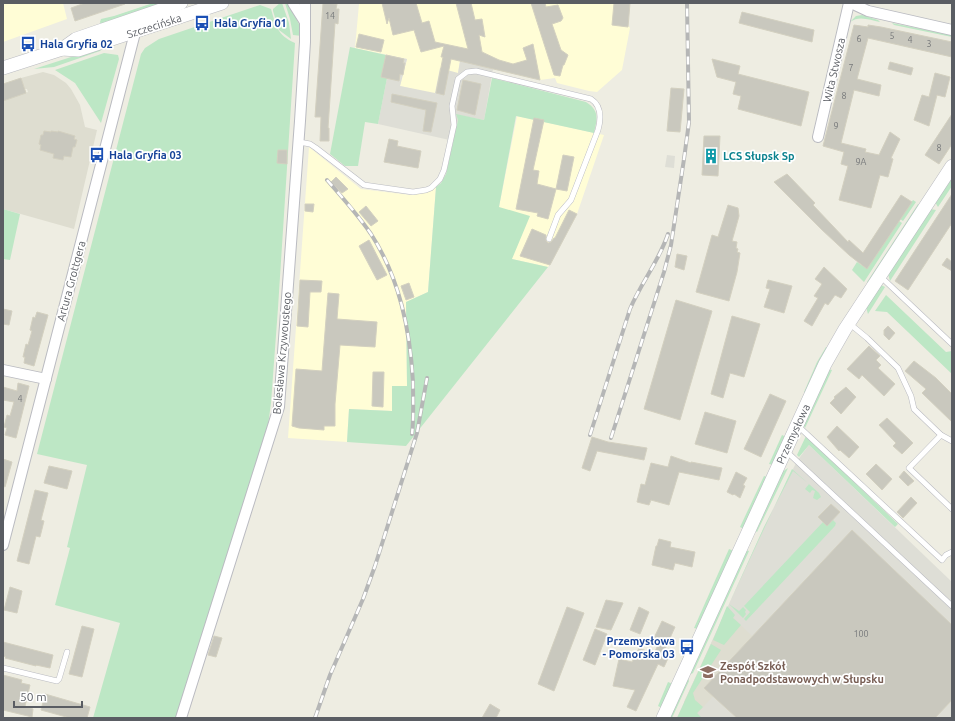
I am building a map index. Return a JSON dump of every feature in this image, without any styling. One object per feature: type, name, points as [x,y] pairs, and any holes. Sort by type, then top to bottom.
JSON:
[{"type":"street","name":"Szczecińska","points":[[3,68],[62,49],[76,39],[181,3]]},
{"type":"street","name":"Szczecińska","points":[[62,49],[78,50],[222,3]]},
{"type":"street","points":[[293,3],[305,22]]},
{"type":"street","name":"Bolesława Krzywoustego","points":[[181,718],[278,413],[299,142],[305,42],[305,3]]},
{"type":"street","points":[[850,3],[868,11],[952,30]]},
{"type":"street","name":"Wita Stwosza","points":[[818,137],[850,3]]},
{"type":"street","name":"Artura Grottgera","points":[[3,545],[5,527],[46,379],[136,32],[138,18]]},
{"type":"street","name":"Przemysłowa","points":[[663,718],[825,364],[849,324],[952,166]]},
{"type":"street","points":[[3,370],[46,379]]},
{"type":"lane","points":[[299,142],[310,144],[364,185],[419,192],[431,188],[443,175],[454,125],[452,106],[458,79],[463,74],[472,71],[480,72],[591,99],[596,104],[599,111],[600,120],[598,130],[571,200],[558,215],[549,239]]},
{"type":"lane","points":[[880,276],[952,344]]},
{"type":"lane","points":[[849,324],[867,338],[898,368],[911,396],[914,409],[941,435],[952,440]]},
{"type":"lane","points":[[797,425],[942,560],[946,555],[952,552]]},
{"type":"lane","points":[[941,435],[909,468],[952,509]]},
{"type":"lane","points":[[785,451],[952,606]]},
{"type":"lane","points":[[3,668],[58,681],[67,652]]},
{"type":"shaded area","points":[[3,3],[63,3],[67,19],[3,42]]},
{"type":"shaded area","points":[[337,3],[629,3],[628,25],[630,28],[622,70],[597,92],[557,83],[555,78],[540,80],[460,61],[458,73],[435,94],[400,86],[407,59],[355,48],[359,4]]},
{"type":"shaded area","points":[[386,55],[407,59],[400,86],[435,93],[440,68],[458,73],[460,61],[493,69],[484,120],[457,115],[458,120],[454,141],[378,124],[387,78],[381,77]]},
{"type":"shaded area","points":[[43,72],[54,75],[66,83],[80,105],[85,127],[97,130],[74,229],[3,209],[3,101],[28,92],[27,89],[25,89],[21,78]]},
{"type":"shaded area","points":[[517,116],[604,135],[577,214],[548,267],[512,259],[499,207]]},
{"type":"shaded area","points":[[309,147],[361,189],[410,195],[425,192],[436,187],[428,292],[406,302],[407,386],[392,411],[349,409],[347,442],[288,438]]},
{"type":"shaded area","points":[[667,155],[675,156],[674,168],[665,167]]},
{"type":"shaded area","points":[[809,445],[952,582],[952,718],[677,718],[764,527],[797,461]]},
{"type":"shaded area","name":"Zespół Szkół Ponadpodstawowych w Słupsku","points":[[726,611],[752,636],[704,687],[713,696],[697,714],[684,702]]},
{"type":"green space","points":[[153,3],[166,3],[101,25],[101,19]]},
{"type":"green space","points":[[282,3],[289,23],[291,39],[279,30],[273,11],[273,9]]},
{"type":"green space","points":[[285,3],[288,3],[300,26],[302,36],[293,35]]},
{"type":"green space","points":[[260,5],[271,9],[278,29],[284,37],[295,43],[278,308],[271,403],[267,433],[205,624],[177,718],[93,718],[120,623],[55,605],[70,548],[67,547],[87,465],[37,454],[141,54],[145,48],[159,39]]},
{"type":"green space","points":[[862,15],[880,22],[861,18],[850,22],[856,16]]},
{"type":"green space","points":[[892,23],[952,35],[952,37],[894,25]]},
{"type":"green space","points":[[102,47],[100,51],[54,67],[34,69]]},
{"type":"green space","points":[[350,47],[386,55],[381,77],[387,78],[378,124],[365,122],[358,166],[345,166],[330,154]]},
{"type":"green space","points":[[104,53],[118,55],[119,59],[101,123],[75,83],[55,70]]},
{"type":"green space","points":[[492,78],[586,102],[594,109],[595,112],[596,119],[594,133],[516,116],[499,207],[530,216],[512,259],[548,267],[406,446],[347,442],[349,409],[392,411],[392,386],[407,386],[406,302],[428,292],[436,187],[441,183],[446,174],[458,120],[456,114],[484,120]]},
{"type":"green space","points":[[950,178],[952,178],[952,186],[938,207],[935,202]]},
{"type":"green space","points":[[913,200],[916,202],[903,221],[900,219]]},
{"type":"green space","points":[[918,204],[919,206],[869,283],[867,282]]},
{"type":"green space","points":[[3,209],[20,214],[10,260],[3,259]]},
{"type":"green space","points":[[930,209],[936,210],[890,281],[888,274]]},
{"type":"green space","points":[[899,221],[902,223],[864,282],[852,270],[857,262],[867,269]]},
{"type":"green space","points":[[881,285],[885,287],[868,314],[866,307]]},
{"type":"green space","points":[[886,295],[946,352],[952,351],[952,374],[887,312],[875,311]]},
{"type":"green space","points":[[826,347],[828,348],[806,393],[804,392],[817,362]]},
{"type":"green space","points":[[828,369],[832,370],[805,428],[803,424]]},
{"type":"green space","points":[[782,435],[786,437],[774,465],[769,464]]},
{"type":"green space","points":[[806,436],[898,524],[895,527],[809,445],[799,457],[797,455]]},
{"type":"green space","points":[[788,468],[757,532],[754,530],[782,472]]},
{"type":"green space","points":[[792,469],[808,483],[793,471],[773,509]]},
{"type":"green space","points":[[764,476],[767,477],[744,529],[740,527]]},
{"type":"green space","points":[[809,484],[819,493],[821,497],[817,500],[813,498],[815,491],[812,490],[810,493],[805,489]]},
{"type":"green space","points":[[773,509],[729,604],[764,527]]},
{"type":"green space","points":[[833,520],[836,523],[835,526],[746,621],[744,619],[750,612],[744,606],[823,522],[827,526]]},
{"type":"green space","points":[[729,549],[734,551],[698,629],[694,628]]},
{"type":"green space","points":[[745,550],[749,551],[693,673],[691,674],[689,673]]},
{"type":"green space","points":[[729,604],[739,611],[743,607],[746,610],[746,614],[743,618]]},
{"type":"green space","points":[[727,606],[735,615],[733,618],[741,625],[724,645],[713,640]]},
{"type":"green space","points":[[711,644],[721,650],[693,693],[695,700],[703,707],[697,713],[702,718],[677,718]]},
{"type":"green space","points":[[688,678],[689,681],[672,718],[668,718]]},
{"type":"green space","points":[[668,682],[673,684],[662,708],[658,706]]},
{"type":"building","points":[[85,3],[125,4],[75,21],[71,8]]},
{"type":"building","points":[[323,3],[337,4],[336,9],[339,9],[338,24],[335,23],[328,128],[329,141],[320,141],[321,117],[315,117]]},
{"type":"building","points":[[382,3],[416,3],[422,23],[429,21],[435,42],[468,49],[456,3],[471,3],[475,20],[482,19],[485,37],[479,35],[482,52],[499,60],[513,64],[527,60],[523,48],[533,44],[540,80],[451,59],[444,95],[436,93],[444,46],[421,52],[414,30],[393,35],[389,18],[387,24]]},
{"type":"building","points":[[531,3],[545,3],[546,7],[558,5],[563,18],[561,21],[552,24],[561,50],[568,55],[560,76],[554,75]]},
{"type":"building","points":[[614,3],[630,3],[628,27],[612,25]]},
{"type":"building","points":[[742,12],[814,30],[812,42],[739,23]]},
{"type":"building","points":[[854,25],[881,27],[952,42],[952,57],[868,38],[857,79],[881,85],[879,96],[854,90],[841,143],[866,149],[865,152],[879,155],[890,132],[900,139],[891,158],[893,159],[888,177],[880,175],[871,208],[839,200],[848,166],[841,164],[844,152],[823,146]]},
{"type":"building","points":[[359,34],[384,40],[381,52],[356,47]]},
{"type":"building","points":[[386,55],[404,59],[403,63],[405,63],[403,75],[400,74],[399,81],[381,77]]},
{"type":"building","points":[[712,59],[740,66],[738,74],[809,92],[801,126],[738,109],[741,96],[733,94],[736,82],[717,77]]},
{"type":"building","points":[[890,62],[913,68],[911,75],[888,69]]},
{"type":"building","points":[[935,73],[950,77],[945,97],[937,95],[929,126],[914,120],[922,95],[929,97]]},
{"type":"building","points":[[21,78],[26,93],[3,101],[3,84]]},
{"type":"building","points":[[463,80],[481,84],[475,115],[457,110]]},
{"type":"building","points":[[671,88],[684,89],[680,132],[667,131]]},
{"type":"building","points":[[392,94],[437,103],[431,132],[423,131],[426,110],[391,102]]},
{"type":"building","points":[[952,114],[952,144],[939,164],[925,155]]},
{"type":"building","points":[[534,118],[544,120],[533,170],[539,171],[537,184],[556,189],[548,219],[537,216],[538,213],[516,209]]},
{"type":"building","points":[[44,131],[58,131],[75,136],[74,139],[77,140],[75,147],[73,147],[71,157],[64,156],[63,160],[53,158],[54,154],[40,150],[41,145],[39,144],[41,135],[43,135]]},
{"type":"building","name":"LCS Słupsk Sp","points":[[704,136],[720,136],[718,176],[702,175]]},
{"type":"building","points":[[389,139],[398,141],[397,146],[421,151],[418,168],[384,162]]},
{"type":"building","points":[[278,150],[287,150],[287,164],[277,163]]},
{"type":"building","points":[[563,155],[574,157],[567,191],[556,189]]},
{"type":"building","points":[[787,174],[815,203],[813,205],[848,242],[849,240],[863,253],[901,195],[912,202],[867,269],[849,255],[821,229],[774,182]]},
{"type":"building","points":[[336,177],[348,189],[342,193],[331,182]]},
{"type":"building","points":[[952,194],[952,223],[908,290],[895,281]]},
{"type":"building","points":[[305,204],[314,204],[313,212],[305,211]]},
{"type":"building","points":[[728,205],[738,208],[739,216],[732,241],[737,242],[737,252],[740,253],[737,272],[729,301],[696,292],[712,235],[718,237]]},
{"type":"building","points":[[366,206],[378,221],[371,226],[359,212]]},
{"type":"building","points":[[569,210],[577,214],[550,265],[520,256],[532,229],[546,235],[546,241],[548,243],[551,242],[555,238]]},
{"type":"building","points":[[369,240],[387,275],[377,280],[359,246]]},
{"type":"building","points":[[677,254],[687,256],[684,270],[675,267]]},
{"type":"building","points":[[947,258],[952,262],[952,271],[942,265]]},
{"type":"building","points":[[824,267],[847,289],[841,298],[835,295],[828,305],[825,303],[812,326],[804,321],[818,298],[814,296],[822,284],[815,279]]},
{"type":"building","points":[[300,280],[322,281],[321,292],[310,292],[308,327],[297,326]]},
{"type":"building","points":[[768,280],[792,286],[784,313],[764,307],[770,289],[766,288]]},
{"type":"building","points":[[409,283],[414,297],[406,300],[401,286]]},
{"type":"building","points":[[328,293],[339,294],[337,319],[377,322],[375,347],[340,345],[335,404],[335,426],[324,426],[324,430],[299,428],[292,426],[296,369],[322,371]]},
{"type":"building","points":[[676,300],[712,311],[680,420],[644,409]]},
{"type":"building","points":[[3,309],[12,311],[9,325],[3,324]]},
{"type":"building","points":[[37,312],[48,315],[34,366],[24,363],[25,357],[23,357],[26,344],[28,345],[32,331],[30,330],[33,317],[35,318]]},
{"type":"building","points":[[732,316],[760,324],[744,377],[730,373],[723,398],[711,394]]},
{"type":"building","points":[[888,326],[895,333],[889,340],[884,335],[884,330]]},
{"type":"building","points":[[869,346],[880,356],[876,360],[881,365],[878,368],[895,384],[884,396],[862,375],[859,379],[847,369]]},
{"type":"building","points":[[914,361],[936,378],[952,394],[952,422],[922,393],[926,389],[905,371]]},
{"type":"building","points":[[373,372],[384,372],[383,407],[372,406]]},
{"type":"building","points":[[18,383],[29,386],[16,438],[5,435],[7,428],[4,427],[7,415],[10,416],[14,402],[3,400],[3,387],[17,391]]},
{"type":"building","points":[[846,387],[856,397],[841,414],[830,403],[835,398],[834,397]]},
{"type":"building","points":[[770,394],[786,401],[761,457],[744,449]]},
{"type":"building","points":[[705,412],[736,421],[727,453],[695,444]]},
{"type":"building","points":[[887,418],[913,443],[902,454],[893,446],[896,443],[879,425]]},
{"type":"building","points":[[837,426],[859,447],[849,458],[840,450],[839,451],[827,437]]},
{"type":"building","points":[[592,437],[608,442],[647,448],[644,460],[597,451],[590,471],[582,468]]},
{"type":"building","points":[[671,456],[691,463],[722,468],[719,480],[679,472],[669,505],[651,500],[649,505],[637,502],[641,484],[645,485],[651,463],[668,467]]},
{"type":"building","points":[[3,459],[12,462],[5,487],[3,486]]},
{"type":"building","points":[[876,464],[892,479],[882,490],[866,474]]},
{"type":"building","points":[[49,466],[72,471],[67,489],[44,483]]},
{"type":"building","points":[[904,471],[914,481],[908,486],[899,477]]},
{"type":"building","points":[[736,472],[747,478],[743,485],[745,486],[740,498],[727,492]]},
{"type":"building","points":[[35,490],[48,493],[41,520],[44,521],[40,537],[36,536],[29,564],[17,561]]},
{"type":"building","points":[[911,497],[917,503],[903,518],[897,512]]},
{"type":"building","points":[[831,504],[840,512],[827,526],[818,517]]},
{"type":"building","points":[[852,530],[952,625],[952,700],[935,718],[737,718],[704,688]]},
{"type":"building","points":[[659,539],[671,542],[670,547],[695,552],[692,567],[675,563],[673,570],[652,565]]},
{"type":"building","points":[[10,587],[22,591],[17,613],[4,610]]},
{"type":"building","points":[[606,600],[623,603],[611,630],[596,627]]},
{"type":"building","points":[[567,607],[584,613],[554,691],[538,684]]},
{"type":"building","points":[[639,607],[649,612],[640,634],[630,630]]},
{"type":"building","points":[[662,621],[675,627],[665,649],[665,652],[670,654],[664,667],[658,664],[636,711],[627,707],[635,690],[613,686],[619,659],[632,662],[639,648],[654,654],[660,640],[654,638]]},
{"type":"building","points":[[82,626],[94,629],[82,677],[69,674]]},
{"type":"building","points":[[595,629],[607,634],[595,665],[583,660]]},
{"type":"building","points":[[214,636],[222,638],[216,657],[208,655]]},
{"type":"building","points":[[3,642],[53,655],[50,668],[5,658],[6,657],[3,656]]},
{"type":"building","points":[[3,675],[22,680],[21,683],[30,685],[25,706],[33,709],[32,717],[3,710]]},
{"type":"building","points":[[45,694],[90,707],[87,718],[70,718],[41,710]]},
{"type":"building","points":[[490,704],[500,710],[496,718],[482,718]]},
{"type":"railway","points":[[611,438],[664,272],[671,245],[689,122],[687,3]]},
{"type":"railway","points":[[327,180],[371,234],[381,251],[396,287],[402,305],[412,363],[412,434]]},
{"type":"railway","points":[[590,435],[630,309],[660,253],[668,234]]},
{"type":"railway","points":[[315,718],[330,675],[363,599],[375,566],[417,433],[427,378]]},
{"type":"place","name":"Hala Gryfia 01","points":[[202,23]]},
{"type":"place","name":"Hala Gryfia 02","points":[[28,44]]},
{"type":"place","name":"Hala Gryfia 03","points":[[97,155]]},
{"type":"place","name":"LCS Słupsk Sp","points":[[711,156]]},
{"type":"place","name":"Przemysłowa - Pomorska 03","points":[[687,647]]},
{"type":"place","name":"Zespół Szkół Ponadpodstawowych w Słupsku","points":[[708,672]]}]
